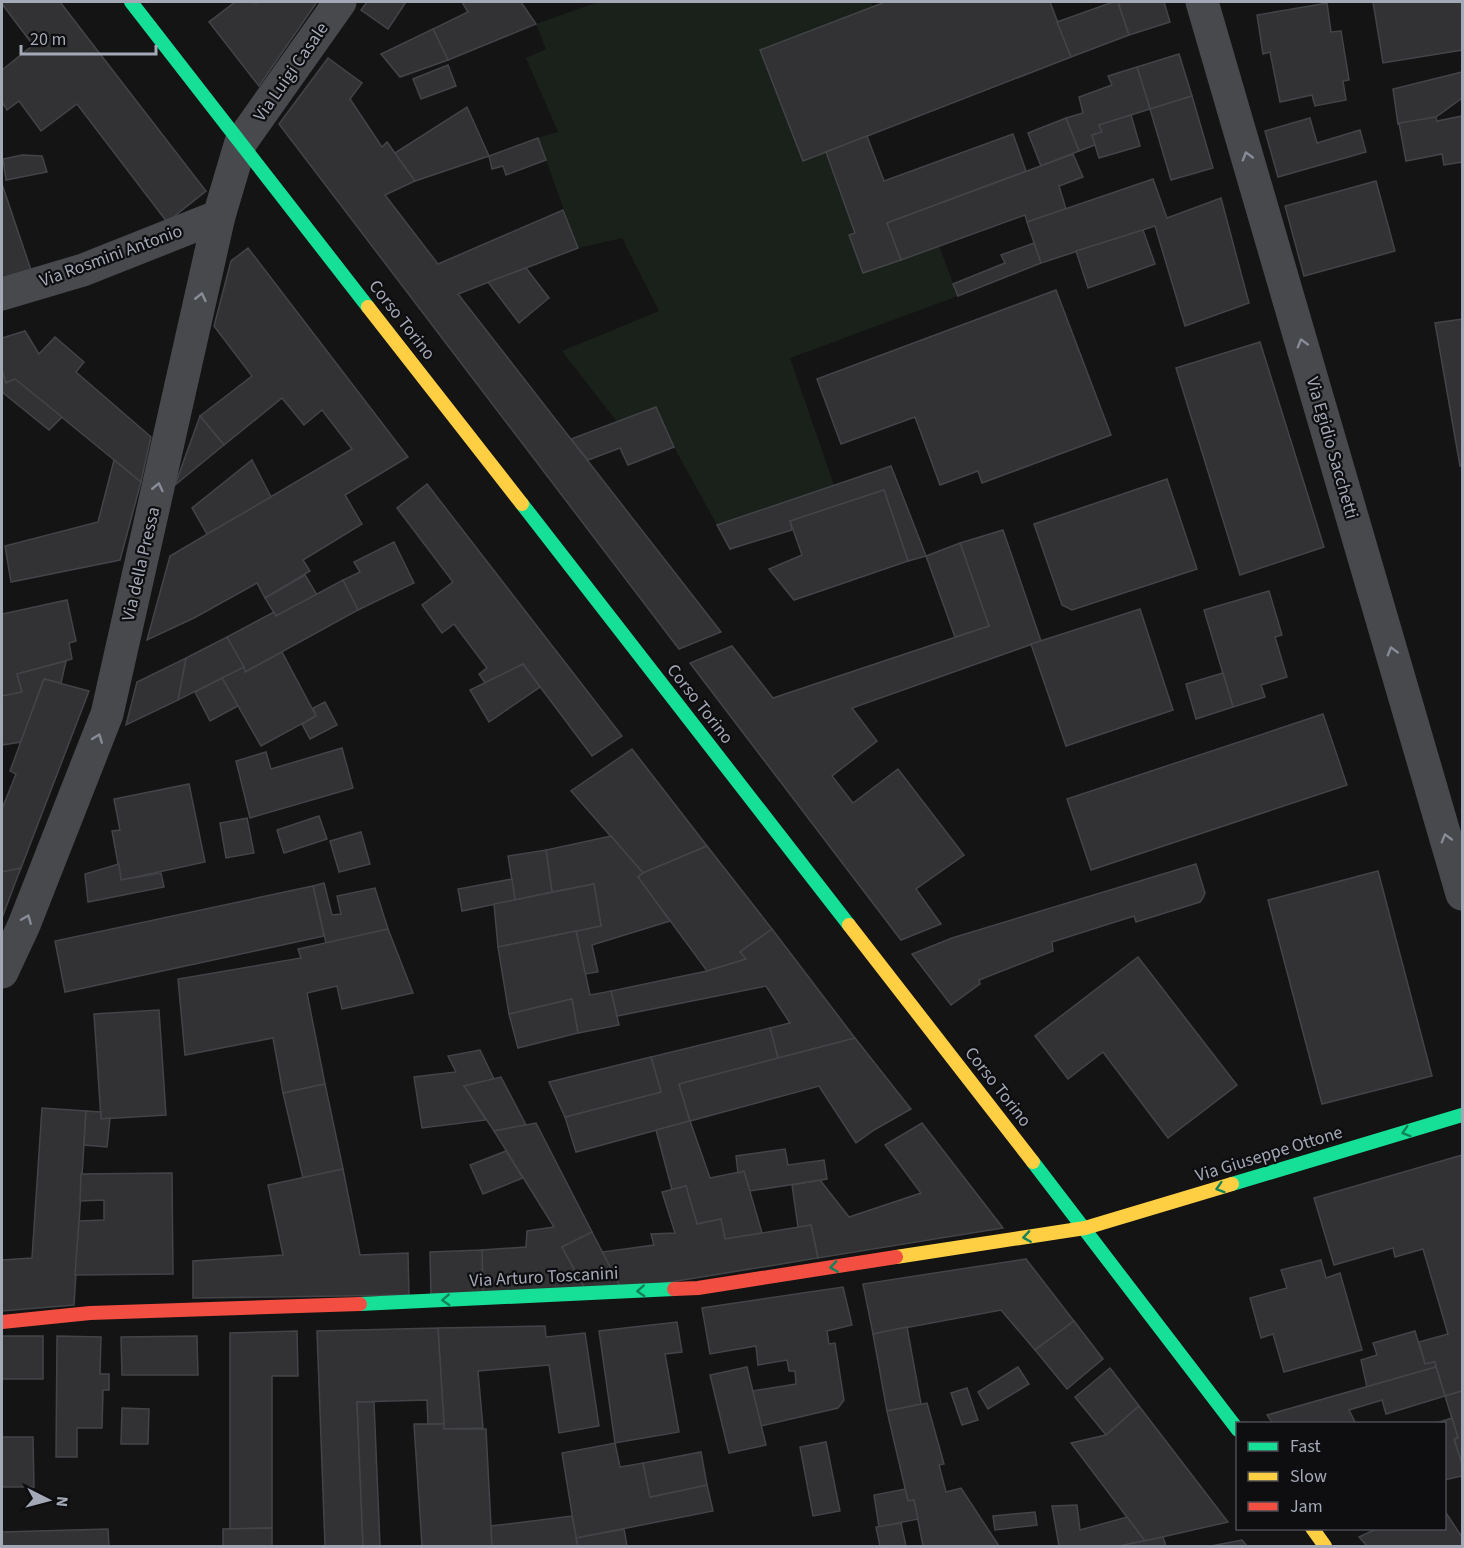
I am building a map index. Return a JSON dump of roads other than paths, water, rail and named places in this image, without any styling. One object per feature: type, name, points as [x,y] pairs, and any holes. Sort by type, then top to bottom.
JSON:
[{"type":"main road","name":"Corso Torino","points":[[131,2],[1085,1228],[1236,1427]]},
{"type":"main road","name":"Via Giuseppe Ottone","points":[[1085,1228],[1462,1115]]},
{"type":"main road","name":"Via Arturo Toscanini","points":[[2,1322],[90,1313],[406,1302],[698,1288],[1085,1228]]},
{"type":"main road","points":[[1313,1530],[1325,1546]]},
{"type":"street","name":"Via Luigi Casale","points":[[241,142],[340,2]]},
{"type":"street","name":"Via Egidio Sacchetti","points":[[1202,2],[1462,894]]},
{"type":"street","name":"Via della Pressa","points":[[2,972],[24,925],[107,714],[219,216],[241,142]]},
{"type":"street","name":"Via Rosmini Antonio","points":[[2,294],[83,270],[219,216]]}]
